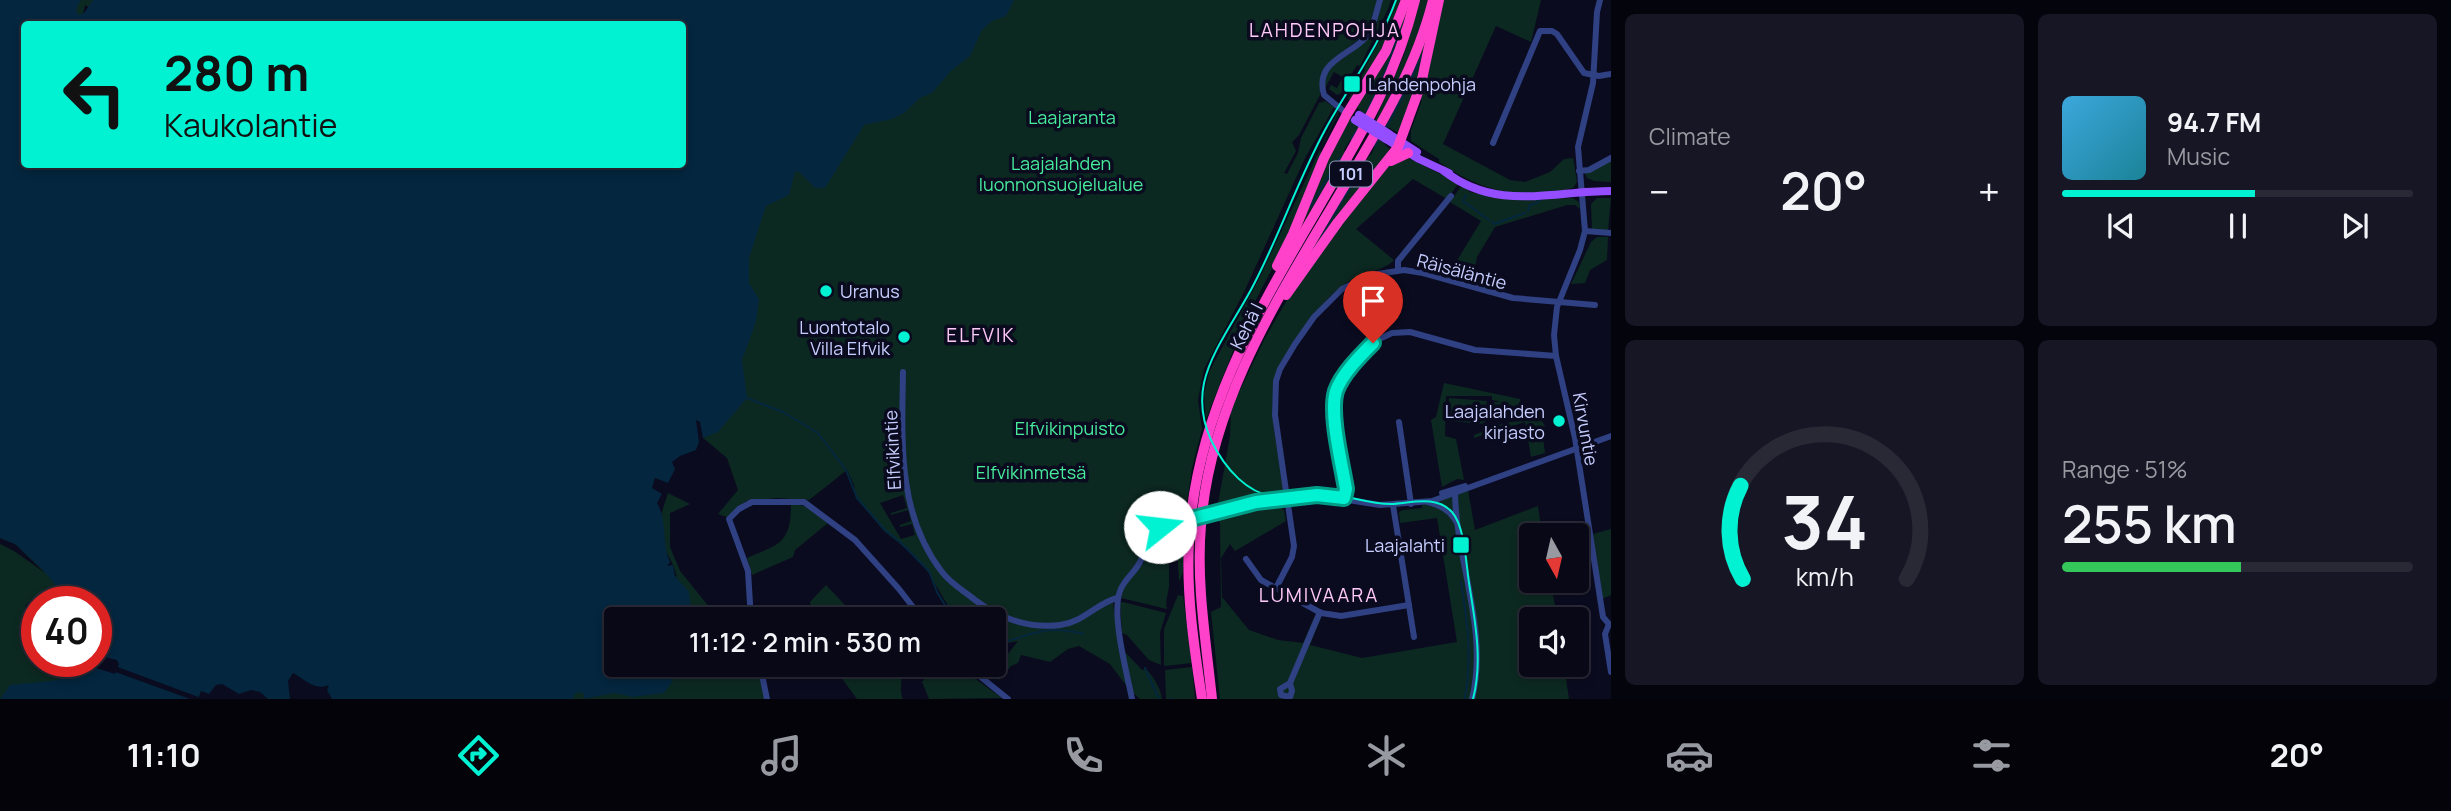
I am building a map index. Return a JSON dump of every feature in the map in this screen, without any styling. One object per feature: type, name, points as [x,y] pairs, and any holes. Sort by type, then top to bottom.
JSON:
[{"type":"highway","points":[[1261,305],[1324,158],[1353,115],[1386,51],[1406,0]]},
{"type":"highway","name":"Kehä I","points":[[1200,699],[1189,560],[1194,491],[1205,440],[1221,390],[1261,305],[1381,98],[1397,61],[1415,0]]},
{"type":"highway","name":"Kehä I","points":[[1212,699],[1200,580],[1202,508],[1220,426],[1255,342],[1278,298],[1401,88],[1421,41],[1433,0]]},
{"type":"highway","points":[[1255,342],[1306,267],[1399,144],[1423,75],[1439,0]]},
{"type":"highway","points":[[1382,167],[1408,153]]},
{"type":"highway","points":[[1209,674],[1217,699]]},
{"type":"main road","points":[[1353,115],[1433,165]]},
{"type":"main road","points":[[1399,144],[1408,153],[1444,171],[1457,181],[1495,194],[1523,198],[1581,191],[1611,191]]},
{"type":"street","points":[[1353,115],[1332,102],[1322,90],[1327,70],[1338,56],[1366,37],[1371,30],[1380,0]]},
{"type":"street","name":"Kirvuntie","points":[[1600,0],[1594,76],[1579,137],[1579,171],[1585,231],[1558,302],[1554,327],[1556,356],[1570,410],[1603,617],[1610,624],[1605,634],[1611,672]]},
{"type":"street","points":[[1493,142],[1541,32],[1552,31],[1557,34],[1581,70],[1594,76],[1611,74]]},
{"type":"street","points":[[1579,171],[1589,170],[1611,158]]},
{"type":"street","points":[[1398,270],[1398,261],[1451,196]]},
{"type":"street","points":[[1585,231],[1611,233]]},
{"type":"street","name":"Räisäläntie","points":[[1276,588],[1294,548],[1274,405],[1280,369],[1314,317],[1342,289],[1371,275],[1398,270],[1423,273],[1499,296],[1595,305]]},
{"type":"street","points":[[1344,498],[1346,489],[1334,416],[1334,400],[1345,376],[1377,340],[1392,333],[1410,332],[1475,350],[1556,356]]},
{"type":"street","name":"Elfvikintie","points":[[903,372],[902,444],[905,483],[921,539],[942,573],[987,609],[1012,621],[1056,626],[1070,624],[1117,598]]},
{"type":"street","points":[[1399,422],[1412,504]]},
{"type":"street","points":[[1439,500],[1467,486],[1611,436]]},
{"type":"street","points":[[1132,699],[1118,624],[1117,598],[1122,585],[1141,560],[1150,537],[1164,525],[1221,510],[1288,498],[1323,495],[1366,503],[1412,504],[1439,500],[1467,486]]},
{"type":"street","points":[[1455,493],[1475,633],[1476,671],[1472,699]]},
{"type":"street","points":[[1439,500],[1458,525]]},
{"type":"street","points":[[750,607],[748,571],[729,519],[752,502],[804,502],[855,540],[913,607]]},
{"type":"street","points":[[1394,505],[1414,637]]},
{"type":"street","points":[[1246,559],[1258,577],[1320,612],[1341,616],[1409,606]]},
{"type":"street","points":[[1290,683],[1320,612]]},
{"type":"street","points":[[763,677],[768,699]]},
{"type":"street","points":[[981,677],[1008,699]]},
{"type":"green space","name":"Laajalahden luonnonsuojelualue","points":[[69,0],[1378,0],[1366,33],[1329,63],[1320,86],[1320,95],[1299,135],[1292,142],[1296,151],[1284,173],[1287,174],[1298,153],[1301,138],[1319,103],[1325,101],[1334,107],[1305,158],[1245,290],[1204,369],[1198,400],[1202,429],[1192,468],[1185,517],[1152,531],[1145,541],[1139,559],[1119,587],[1113,604],[1128,688],[1110,664],[1079,646],[1068,649],[1050,662],[1021,655],[1018,663],[1006,672],[1006,656],[1018,641],[1006,643],[1006,607],[949,607],[928,572],[908,550],[884,531],[856,498],[847,470],[809,500],[777,498],[746,501],[727,517],[718,514],[738,490],[727,458],[703,438],[682,168],[686,168],[686,21],[113,21],[85,5],[82,21],[72,21]],"holes":[[[903,495],[907,508],[891,515],[908,510],[911,521],[900,527],[912,524],[915,535],[901,539],[880,503]]]},
{"type":"green space","points":[[1382,0],[1391,0],[1388,9],[1360,66],[1357,65],[1337,95],[1329,89],[1331,85],[1337,88],[1343,77],[1334,72],[1325,88],[1327,73],[1362,42]]},
{"type":"green space","points":[[1397,0],[1402,0],[1388,38],[1352,101],[1348,99],[1386,29]]},
{"type":"green space","points":[[1419,0],[1428,0],[1413,47],[1377,121],[1375,120],[1404,55]]},
{"type":"green space","points":[[1442,0],[1541,0],[1531,42],[1496,26],[1443,144],[1510,180],[1525,182],[1550,172],[1564,159],[1573,158],[1577,182],[1573,188],[1536,194],[1487,187],[1455,172],[1411,141],[1411,130],[1422,100],[1420,99]]},
{"type":"green space","points":[[1410,1],[1394,57],[1367,115],[1359,110],[1356,104]]},
{"type":"green space","points":[[1433,18],[1432,36],[1401,134],[1385,126],[1412,74]]},
{"type":"green space","points":[[1338,111],[1320,150],[1322,155],[1285,244],[1245,321],[1206,419],[1204,394],[1209,372],[1259,279]]},
{"type":"green space","points":[[1349,119],[1361,126],[1344,150],[1298,232],[1319,175]]},
{"type":"green space","points":[[1378,137],[1392,152],[1300,268],[1363,163],[1372,153]]},
{"type":"green space","points":[[1406,157],[1459,183],[1447,199],[1413,179],[1356,229],[1394,260],[1348,282],[1331,295],[1303,329],[1279,370],[1273,408],[1285,492],[1278,496],[1217,509],[1230,436],[1231,409],[1265,338],[1291,293],[1338,227],[1389,166],[1395,160]]},
{"type":"green space","points":[[1609,160],[1611,182],[1587,178],[1584,171]]},
{"type":"green space","points":[[1462,185],[1470,192],[1499,198],[1573,198],[1579,202],[1580,209],[1575,205],[1567,205],[1495,227],[1477,257],[1472,284],[1447,277],[1481,221],[1450,202]]},
{"type":"green space","points":[[1597,198],[1611,198],[1608,230],[1592,230],[1591,204]]},
{"type":"green space","points":[[1597,237],[1608,237],[1607,260],[1590,270],[1585,283],[1571,284],[1591,242]]},
{"type":"green space","points":[[1444,383],[1520,399],[1524,418],[1502,414],[1501,404],[1500,414],[1491,413],[1492,402],[1501,402],[1492,400],[1492,396],[1446,396],[1445,436],[1456,439],[1464,480],[1457,479],[1442,487],[1431,420],[1436,417]]},
{"type":"green space","points":[[1449,398],[1487,401],[1485,424],[1447,421]]},
{"type":"green space","points":[[1540,418],[1545,426],[1542,430],[1545,453],[1531,457],[1525,422],[1474,438],[1474,435],[1504,423]]},
{"type":"green space","points":[[1468,490],[1475,530],[1538,506],[1540,523],[1519,523],[1519,593],[1553,593],[1555,607],[1519,607],[1519,677],[1566,677],[1569,699],[1220,699],[1211,612],[1221,607],[1220,523],[1216,518],[1280,507],[1284,510],[1286,521],[1235,551],[1230,544],[1221,558],[1222,597],[1249,630],[1278,640],[1303,643],[1315,615],[1321,618],[1310,645],[1362,658],[1457,642],[1437,518],[1400,523],[1399,512],[1422,508],[1422,505]]},
{"type":"green space","points":[[668,493],[690,504],[670,513],[670,547],[680,571],[709,607],[673,607],[676,571],[655,533]]},
{"type":"green space","points":[[791,504],[805,506],[828,523],[795,550],[793,557],[752,575],[747,558],[775,545],[786,535]]},
{"type":"green space","points":[[0,520],[7,524],[57,586],[21,586],[21,677],[88,677],[35,699],[0,699],[0,544],[45,573],[15,544],[0,538]]},
{"type":"green space","points":[[1184,525],[1183,572],[1179,582],[1177,545],[1169,530],[1174,528],[1180,533],[1180,526]]},
{"type":"green space","points":[[1165,528],[1169,564],[1167,609],[1121,598],[1125,585],[1143,564],[1150,542]]},
{"type":"green space","points":[[1611,529],[1611,595],[1602,599],[1593,534]]},
{"type":"green space","points":[[826,585],[847,607],[811,607],[810,602]]},
{"type":"green space","points":[[1178,595],[1183,596],[1192,663],[1164,666],[1164,629]]},
{"type":"green space","points":[[1120,603],[1166,613],[1160,633],[1161,665],[1149,660],[1127,635],[1122,633]]},
{"type":"green space","points":[[1125,652],[1142,670],[1146,669],[1152,676],[1162,699],[1140,699],[1132,692]]},
{"type":"green space","points":[[604,665],[604,677],[760,677],[765,699],[495,699],[558,666]]},
{"type":"green space","points":[[1192,667],[1195,699],[1166,699],[1165,670]]},
{"type":"green space","points":[[841,677],[901,677],[903,699],[857,699]]},
{"type":"green space","points":[[926,677],[973,677],[1002,698],[929,699],[922,682]]},
{"type":"water","points":[[0,0],[81,0],[76,9],[78,15],[84,13],[93,0],[1014,0],[1006,16],[992,21],[982,30],[970,56],[951,71],[932,93],[920,98],[904,113],[892,119],[864,125],[825,188],[815,188],[798,171],[795,172],[789,195],[766,206],[749,258],[749,283],[759,299],[756,322],[742,360],[747,398],[718,432],[703,438],[700,422],[696,420],[699,442],[696,450],[672,462],[675,469],[668,483],[655,478],[652,488],[662,494],[657,503],[670,562],[667,566],[673,565],[675,576],[689,592],[691,607],[604,607],[604,677],[673,677],[664,693],[633,697],[614,693],[584,699],[584,694],[579,692],[573,699],[332,699],[327,690],[329,685],[314,686],[293,673],[288,681],[290,699],[268,699],[260,692],[251,690],[239,694],[222,684],[216,685],[209,694],[201,691],[198,699],[0,699],[10,685],[66,677],[112,677],[119,664],[112,659],[112,586],[56,586],[15,544],[0,538]]},
{"type":"pier","points":[[115,666],[201,699],[190,699],[113,670]]},
{"type":"waterway","points":[[1365,115],[1401,29]]},
{"type":"waterway","points":[[1386,128],[1422,55]]},
{"type":"waterway","points":[[1351,139],[1359,127]]},
{"type":"waterway","points":[[1375,146],[1379,139]]},
{"type":"waterway","points":[[1310,207],[1340,157]]},
{"type":"waterway","points":[[1320,239],[1363,166]]},
{"type":"waterway","points":[[1466,195],[1463,201],[1489,220]]},
{"type":"waterway","points":[[1528,211],[1529,206],[1540,201]]},
{"type":"waterway","points":[[1492,222],[1494,224],[1525,213]]},
{"type":"waterway","points":[[747,398],[783,412],[818,433],[846,470],[857,498],[885,530],[929,571],[946,607]]},
{"type":"waterway","points":[[1461,582],[1468,640],[1465,699]]},
{"type":"waterway","points":[[1006,641],[1049,630],[1083,634]]},
{"type":"waterway","points":[[1145,668],[1159,699]]},
{"type":"tram line","points":[[1396,0],[1372,50],[1315,149],[1248,296],[1213,358],[1204,383],[1203,412],[1211,440],[1223,460],[1238,479],[1258,492],[1281,497],[1329,494],[1383,504],[1423,501],[1439,503],[1452,512],[1462,536],[1476,626],[1478,656],[1473,699]]},
{"type":"place","name":"Lahdenpohja","points":[[1352,84]]},
{"type":"place","name":"Uranus","points":[[826,291]]},
{"type":"place","name":"Luontotalo Villa Elfvik","points":[[904,337]]},
{"type":"place","name":"Laajalahden kirjasto","points":[[1559,421]]},
{"type":"place","name":"Laajalahti","points":[[1461,545]]},
{"type":"district","name":"LAHDENPOHJA","points":[[1325,30]]},
{"type":"district","name":"ELFVIK","points":[[981,335]]},
{"type":"district","name":"LUMIVAARA","points":[[1319,595]]},
{"type":"route","points":[[1160,527],[1256,502],[1317,495],[1344,498],[1346,489],[1334,416],[1334,400],[1345,376],[1373,343]]},
{"type":"park label","name":"Laajaranta","points":[[1072,117]]},
{"type":"park label","name":"Elfvikinpuisto","points":[[1070,428]]},
{"type":"park label","name":"Elfvikinmetsä","points":[[1031,472]]}]
